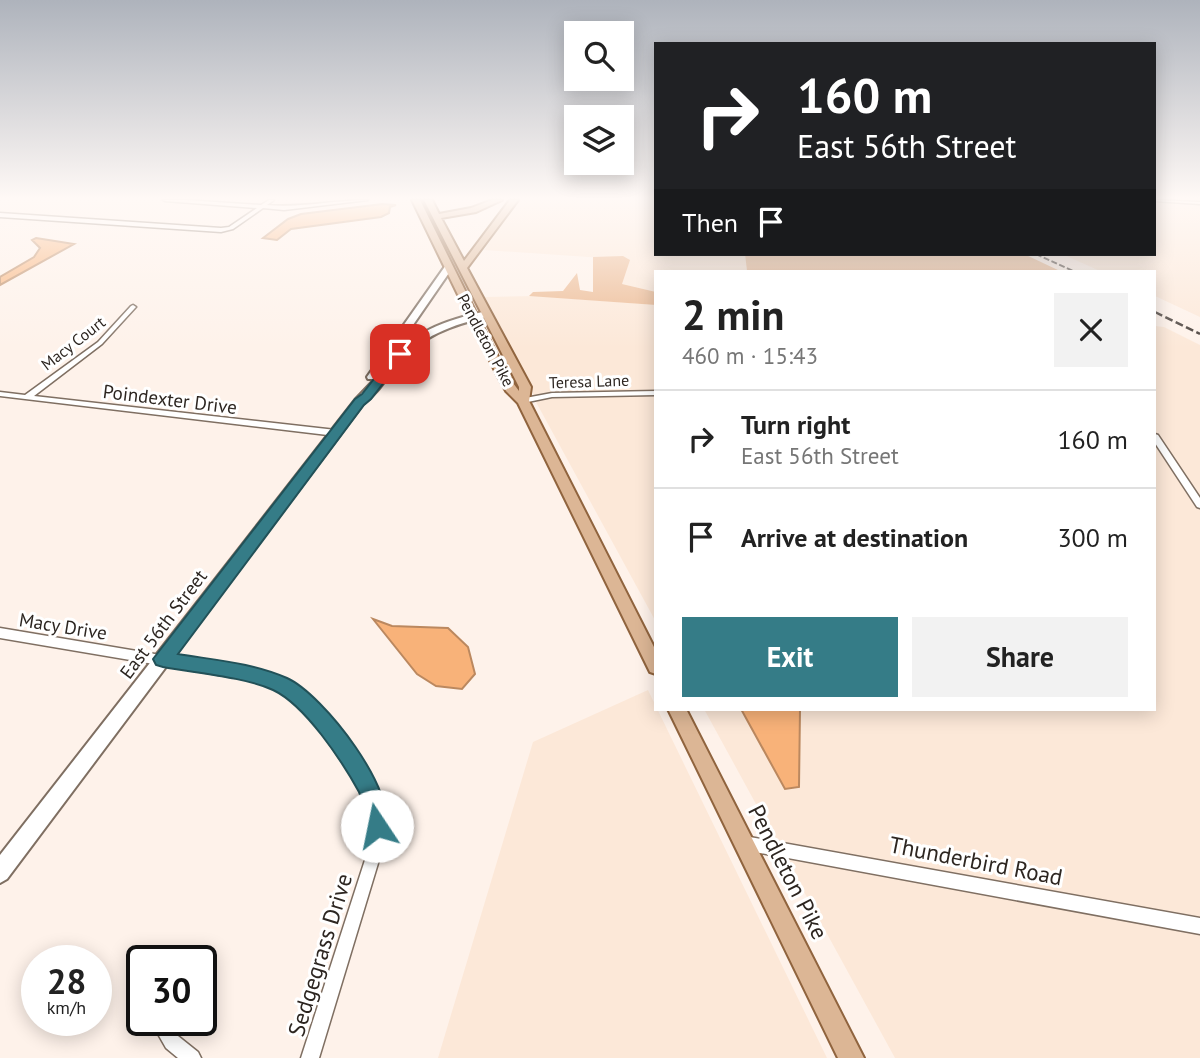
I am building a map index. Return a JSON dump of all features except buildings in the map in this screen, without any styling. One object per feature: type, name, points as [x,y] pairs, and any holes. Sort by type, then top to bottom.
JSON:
[{"type":"main road","name":"Pendleton Pike","points":[[440,249],[510,389],[523,401],[654,663]]},
{"type":"main road","name":"Pendleton Pike","points":[[454,249],[525,387],[523,401]]},
{"type":"main road","points":[[463,268],[479,249]]},
{"type":"main road","points":[[477,294],[474,271],[480,249]]},
{"type":"main road","name":"East 56th Street","points":[[359,402],[359,396],[382,360],[449,267]]},
{"type":"main road","name":"East 56th Street","points":[[0,872],[359,402],[367,397],[410,343],[438,326],[487,314]]},
{"type":"main road","name":"Pendleton Pike","points":[[678,711],[851,1058]]},
{"type":"street","name":"Macy Court","points":[[27,397],[100,343],[133,307]]},
{"type":"street","name":"Teresa Lane","points":[[523,401],[548,395],[654,393]]},
{"type":"street","name":"Poindexter Drive","points":[[0,394],[335,433]]},
{"type":"street","points":[[1156,439],[1200,505]]},
{"type":"street","name":"Macy Drive","points":[[0,633],[163,659]]},
{"type":"street","name":"Sedgegrass Drive","points":[[163,659],[262,677],[294,692],[319,717],[370,792],[377,826],[374,853],[310,1058]]},
{"type":"street","name":"Thunderbird Road","points":[[744,843],[1200,926]]},
{"type":"street","points":[[168,1036],[192,1058]]},
{"type":"shaded area","points":[[39,249],[64,249],[0,285],[0,277],[34,257]]},
{"type":"shaded area","points":[[654,249],[654,256],[745,256],[747,270],[654,270],[654,292],[622,284],[623,256],[604,258],[484,250]]},
{"type":"shaded area","points":[[1156,249],[1200,249],[1200,317],[1156,296],[1156,270],[1098,270],[1066,256],[1156,256]]},
{"type":"shaded area","points":[[623,256],[630,260],[622,284],[654,292],[654,305],[529,296],[533,292],[563,291],[577,273],[580,290],[593,292],[593,257]]},
{"type":"shaded area","points":[[745,256],[1028,256],[1058,270],[747,270]]},
{"type":"shaded area","points":[[536,296],[654,305],[654,618],[536,402],[530,384],[485,297]]},
{"type":"shaded area","points":[[1156,326],[1164,327],[1200,345],[1200,1058],[895,1058],[705,711],[1156,711]]},
{"type":"shaded area","points":[[373,619],[392,626],[448,628],[468,647],[475,674],[462,689],[436,686],[417,674]]},
{"type":"shaded area","points":[[648,690],[654,702],[654,711],[658,711],[827,1058],[438,1058],[533,742]]},
{"type":"shaded area","points":[[742,711],[800,711],[799,787],[785,789]]},
{"type":"railway","points":[[1040,256],[1071,270]]},
{"type":"railway","points":[[1156,312],[1200,334]]},
{"type":"route","points":[[377,826],[373,799],[366,784],[319,717],[303,699],[282,685],[262,677],[163,659],[359,402],[367,397],[400,354]]}]
